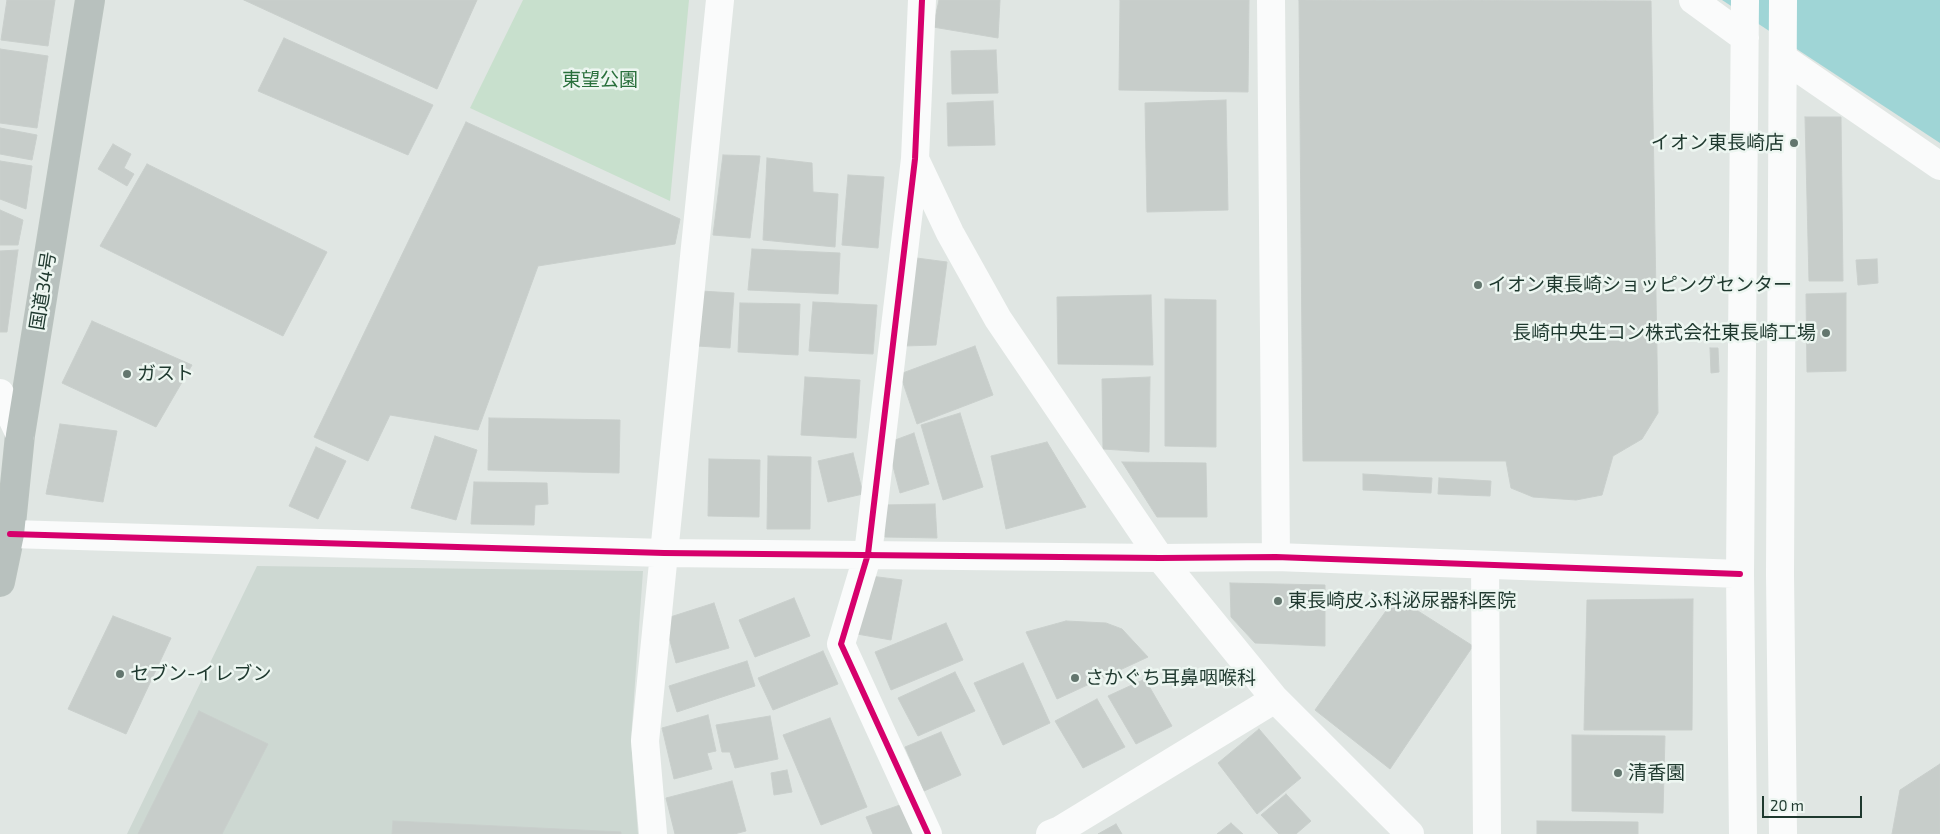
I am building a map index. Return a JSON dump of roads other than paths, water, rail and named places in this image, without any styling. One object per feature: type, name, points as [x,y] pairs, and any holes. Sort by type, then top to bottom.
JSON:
[{"type":"highway","name":"国道34号","points":[[0,582],[10,534],[20,435],[90,0]]},
{"type":"street","points":[[653,834],[645,740],[720,0]]},
{"type":"street","points":[[922,0],[920,10],[915,159],[868,554],[841,644],[928,834]]},
{"type":"street","points":[[1271,0],[1276,557]]},
{"type":"street","points":[[1693,0],[1745,38]]},
{"type":"street","points":[[1743,834],[1740,574],[1745,0]]},
{"type":"street","points":[[1783,0],[1780,574],[1783,834]]},
{"type":"street","points":[[1783,58],[1940,166]]},
{"type":"street","points":[[915,159],[950,233],[998,319],[1160,558],[1275,698],[1410,834]]},
{"type":"street","points":[[0,393],[20,435]]},
{"type":"street","points":[[10,534],[664,553],[1160,558],[1276,557],[1740,574]]},
{"type":"street","points":[[1485,565],[1487,834]]},
{"type":"street","points":[[1050,834],[1060,830],[1275,698]]},
{"type":"water","points":[[1722,0],[1940,0],[1940,143]]},
{"type":"place","name":"イオン東長崎店","points":[[1794,143]]},
{"type":"place","name":"イオン東長崎ショッピングセンター","points":[[1478,285]]},
{"type":"place","name":"長崎中央生コン株式会社東長崎工場","points":[[1826,333]]},
{"type":"place","name":"ガスト","points":[[127,374]]},
{"type":"place","name":"東長崎皮ふ科泌尿器科医院","points":[[1278,601]]},
{"type":"place","name":"セブン-イレブン","points":[[120,674]]},
{"type":"place","name":"さかぐち耳鼻咽喉科","points":[[1075,678]]},
{"type":"place","name":"清香園","points":[[1618,773]]},
{"type":"park label","name":"東望公園","points":[[600,80]]}]
